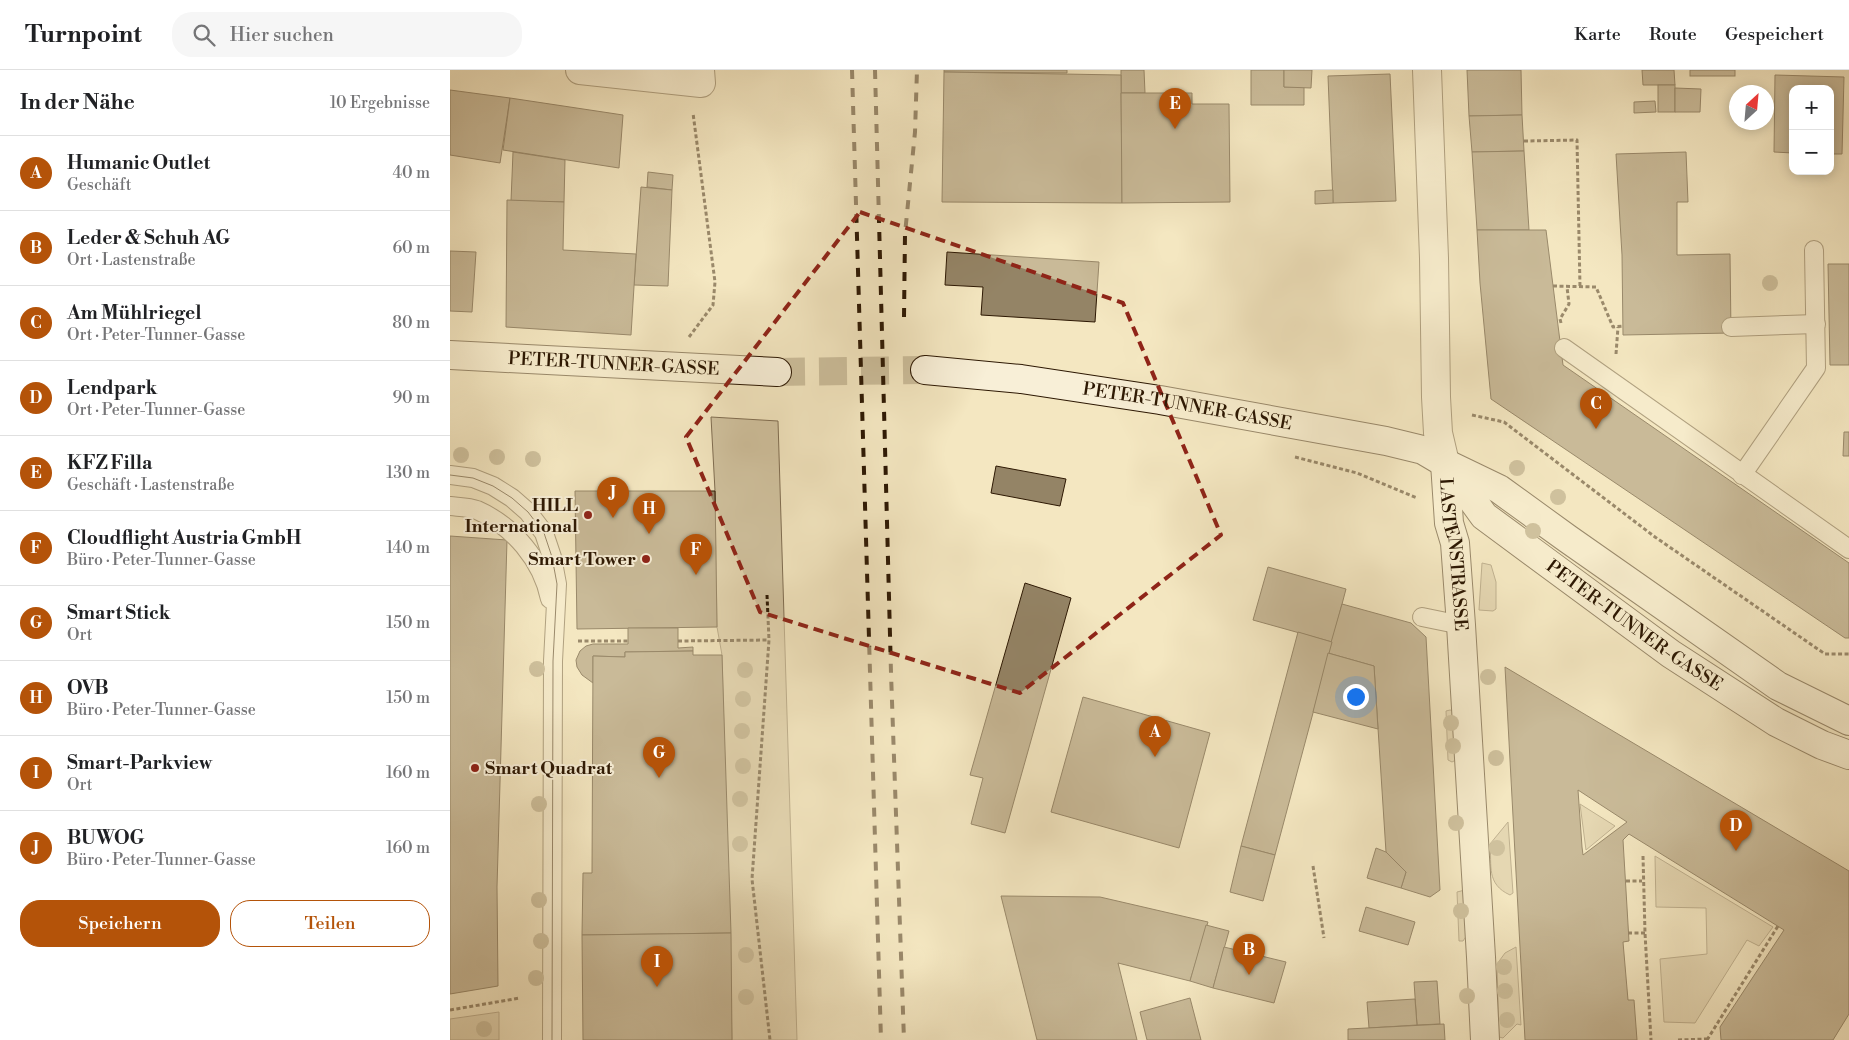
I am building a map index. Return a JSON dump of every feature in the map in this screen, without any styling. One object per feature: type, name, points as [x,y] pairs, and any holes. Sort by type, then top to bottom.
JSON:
[{"type":"main road","points":[[580,70],[696,78]]},
{"type":"main road","name":"LASTENSTRASSE","points":[[1427,70],[1438,434],[1445,463],[1449,523],[1455,543],[1481,957],[1484,1040]]},
{"type":"main road","name":"PETER-TUNNER-GASSE","points":[[450,355],[778,372]]},
{"type":"main road","name":"PETER-TUNNER-GASSE","points":[[926,370],[1021,378],[1160,400],[1395,442],[1423,450],[1445,463],[1499,489],[1778,686],[1849,721]]},
{"type":"main road","name":"PETER-TUNNER-GASSE","points":[[1445,463],[1484,516],[1671,654],[1776,722],[1822,745],[1849,755]]},
{"type":"lane","points":[[1742,475],[1816,368],[1814,250]]},
{"type":"lane","points":[[1731,327],[1816,324]]},
{"type":"lane","points":[[1564,348],[1849,549]]},
{"type":"lane","points":[[450,475],[473,478],[493,486],[512,498],[528,512],[544,533],[552,557],[557,584],[553,661],[552,1040]]},
{"type":"lane","points":[[450,506],[475,509],[497,521],[520,542],[536,560],[548,588],[554,616]]},
{"type":"lane","points":[[1422,617],[1461,625]]},
{"type":"path","points":[[686,340],[713,305],[716,282],[696,78]]},
{"type":"path","points":[[1524,141],[1577,140],[1580,287]]},
{"type":"path","points":[[1553,286],[1596,287],[1613,327],[1622,326]]},
{"type":"path","points":[[1567,287],[1569,304]]},
{"type":"path","points":[[1472,415],[1504,422],[1655,537],[1825,654],[1849,654]]},
{"type":"path","points":[[767,595],[769,640],[752,879],[770,1040]]},
{"type":"path","points":[[678,641],[769,640]]},
{"type":"path","points":[[1643,856],[1651,1040]]},
{"type":"path","points":[[1313,866],[1324,938]]},
{"type":"path","points":[[1626,882],[1643,880]]},
{"type":"path","points":[[1678,1040],[1708,1040],[1778,926]]},
{"type":"path","points":[[1628,933],[1645,933]]},
{"type":"path","points":[[450,1010],[520,998]]},
{"type":"highlighted area","points":[[860,212],[1123,303],[1221,535],[1020,693],[760,612],[686,437]]},
{"type":"shaded area","points":[[711,417],[778,421],[797,1040],[732,1040],[722,655],[717,627],[715,491]]},
{"type":"shaded area","points":[[1482,563],[1491,565],[1496,582],[1496,609],[1493,611],[1479,610]]},
{"type":"shaded area","points":[[1446,711],[1455,711],[1458,759],[1452,762],[1448,760]]},
{"type":"shaded area","points":[[1580,804],[1615,826],[1586,850]]},
{"type":"shaded area","points":[[1508,822],[1513,893],[1510,895],[1502,891],[1494,880],[1491,867],[1490,844]]},
{"type":"shaded area","points":[[1655,856],[1773,927],[1759,946],[1747,940],[1695,1023],[1664,1022],[1660,959],[1707,954],[1706,908],[1656,907]]},
{"type":"shaded area","points":[[1465,890],[1467,935],[1463,941],[1459,941],[1457,892]]},
{"type":"shaded area","points":[[1516,947],[1521,1025],[1517,1024],[1503,1038],[1499,1037],[1497,964],[1505,953]]},
{"type":"shaded area","points":[[499,1012],[499,1040],[450,1040],[450,1019]]},
{"type":"building","points":[[944,70],[1067,70],[1067,73],[944,72]]},
{"type":"building","points":[[1121,70],[1144,70],[1145,93],[1121,93]]},
{"type":"building","points":[[1251,70],[1284,70],[1284,87],[1304,87],[1304,105],[1251,105]]},
{"type":"building","points":[[1284,70],[1312,70],[1311,88],[1284,87]]},
{"type":"building","points":[[1467,70],[1521,70],[1522,115],[1469,116]]},
{"type":"building","points":[[1642,70],[1674,70],[1675,85],[1643,85]]},
{"type":"building","points":[[1690,70],[1735,70],[1735,76],[1690,76]]},
{"type":"building","points":[[944,72],[1121,75],[1122,203],[942,202]]},
{"type":"building","points":[[1390,74],[1396,201],[1333,203],[1328,76]]},
{"type":"building","points":[[1775,75],[1844,77],[1842,154],[1834,154],[1834,85],[1789,85],[1789,153],[1774,152]]},
{"type":"building","points":[[1658,85],[1675,85],[1675,112],[1658,112]]},
{"type":"building","points":[[1675,88],[1701,89],[1700,112],[1675,112]]},
{"type":"building","points":[[450,90],[510,98],[500,163],[450,155]]},
{"type":"building","points":[[1121,93],[1192,93],[1192,104],[1229,104],[1230,202],[1122,203]]},
{"type":"building","points":[[510,98],[623,115],[619,168],[503,150]]},
{"type":"building","points":[[1655,101],[1656,112],[1634,113],[1634,102]]},
{"type":"building","points":[[1522,115],[1524,151],[1472,152],[1469,116]]},
{"type":"building","points":[[1524,151],[1529,230],[1477,230],[1472,152]]},
{"type":"building","points":[[513,152],[565,160],[564,202],[511,201]]},
{"type":"building","points":[[1686,152],[1688,202],[1677,202],[1677,255],[1730,254],[1731,333],[1623,335],[1622,255],[1616,154]]},
{"type":"building","points":[[648,172],[673,175],[672,190],[647,187]]},
{"type":"building","points":[[641,187],[672,190],[668,286],[634,285]]},
{"type":"building","points":[[1333,190],[1333,203],[1315,204],[1315,191]]},
{"type":"building","points":[[507,200],[564,202],[563,250],[636,254],[631,335],[506,327]]},
{"type":"building","points":[[1477,230],[1546,230],[1563,365],[1849,563],[1849,638],[1845,638],[1491,399]]},
{"type":"building","points":[[450,251],[476,252],[472,312],[450,311]]},
{"type":"building","points":[[947,252],[1099,262],[1095,322],[981,315],[983,287],[945,285]]},
{"type":"building","points":[[1828,264],[1849,264],[1849,365],[1830,365]]},
{"type":"building","points":[[1844,432],[1849,432],[1849,456],[1843,456]]},
{"type":"building","points":[[996,466],[1066,479],[1060,506],[991,493]]},
{"type":"building","name":"Smart Tower","points":[[575,491],[715,491],[717,627],[577,629]]},
{"type":"building","name":"Smart Quadrat","points":[[450,536],[507,540],[497,887],[498,986],[450,994]]},
{"type":"building","points":[[1268,567],[1346,589],[1332,642],[1253,620]]},
{"type":"building","points":[[1025,583],[1071,598],[1005,833],[971,824],[983,778],[970,775]]},
{"type":"building","points":[[1342,604],[1411,623],[1426,637],[1440,890],[1430,897],[1401,888],[1406,872],[1386,852],[1374,666],[1328,653]]},
{"type":"building","points":[[628,628],[678,628],[678,648],[693,647],[693,651],[625,652],[625,657],[593,656],[593,683],[582,675],[577,667],[576,660],[580,651],[586,646],[593,644],[628,644]]},
{"type":"building","points":[[1298,632],[1332,642],[1275,855],[1241,846]]},
{"type":"building","points":[[693,651],[693,655],[722,655],[731,933],[582,935],[583,873],[592,873],[593,656],[625,657],[625,652]]},
{"type":"building","points":[[1328,653],[1374,666],[1378,729],[1313,712]]},
{"type":"building","points":[[1505,667],[1849,871],[1849,1014],[1833,1040],[1721,1040],[1720,1027],[1784,930],[1629,834],[1623,840],[1629,941],[1623,942],[1628,1000],[1634,1000],[1637,1040],[1525,1040]],"holes":[[[1578,790],[1627,822],[1583,855]]]},
{"type":"building","points":[[1083,697],[1210,733],[1179,848],[1051,812]]},
{"type":"building","points":[[1241,846],[1275,855],[1263,901],[1230,892]]},
{"type":"building","points":[[1376,848],[1386,852],[1406,872],[1401,888],[1367,878]]},
{"type":"building","points":[[1001,896],[1100,897],[1208,922],[1190,981],[1118,963],[1137,1040],[1037,1040]]},
{"type":"building","points":[[1366,907],[1415,922],[1408,945],[1359,931]]},
{"type":"building","points":[[1206,925],[1229,931],[1213,988],[1190,981]]},
{"type":"building","points":[[731,933],[732,1040],[583,1040],[582,935]]},
{"type":"building","points":[[1224,947],[1286,962],[1274,1003],[1213,988]]},
{"type":"building","points":[[1437,981],[1440,1024],[1417,1025],[1414,982]]},
{"type":"building","points":[[1190,998],[1201,1040],[1147,1040],[1140,1012]]},
{"type":"building","points":[[1415,999],[1417,1025],[1369,1028],[1367,1002]]},
{"type":"building","points":[[1444,1024],[1445,1040],[1348,1040],[1348,1029]]},
{"type":"tunnel","points":[[777,372],[925,370]]},
{"type":"tram line","points":[[450,475],[473,478],[493,486],[512,498],[528,512],[544,533],[552,557],[557,584],[553,661],[552,1040]]},
{"type":"railway","points":[[852,70],[881,1040]]},
{"type":"railway","points":[[875,70],[891,673],[904,1040]]},
{"type":"railway","points":[[904,317],[905,234],[915,132],[917,70]]},
{"type":"place","name":"KFZ Filla","points":[[1175,129]]},
{"type":"place","name":"Am Mühlriegel","points":[[1596,429]]},
{"type":"place","name":"HILL International","points":[[588,515]]},
{"type":"place","name":"BUWOG","points":[[613,518]]},
{"type":"place","name":"OVB","points":[[649,534]]},
{"type":"place","name":"Smart Tower","points":[[646,559]]},
{"type":"place","name":"Cloudflight Austria GmbH","points":[[696,575]]},
{"type":"place","name":"Humanic Outlet","points":[[1155,757]]},
{"type":"place","name":"Smart Quadrat","points":[[475,768]]},
{"type":"place","name":"Smart Stick","points":[[659,778]]},
{"type":"place","name":"Lendpark","points":[[1736,851]]},
{"type":"place","name":"Leder & Schuh AG","points":[[1249,975]]},
{"type":"place","name":"Smart-Parkview","points":[[657,987]]}]
